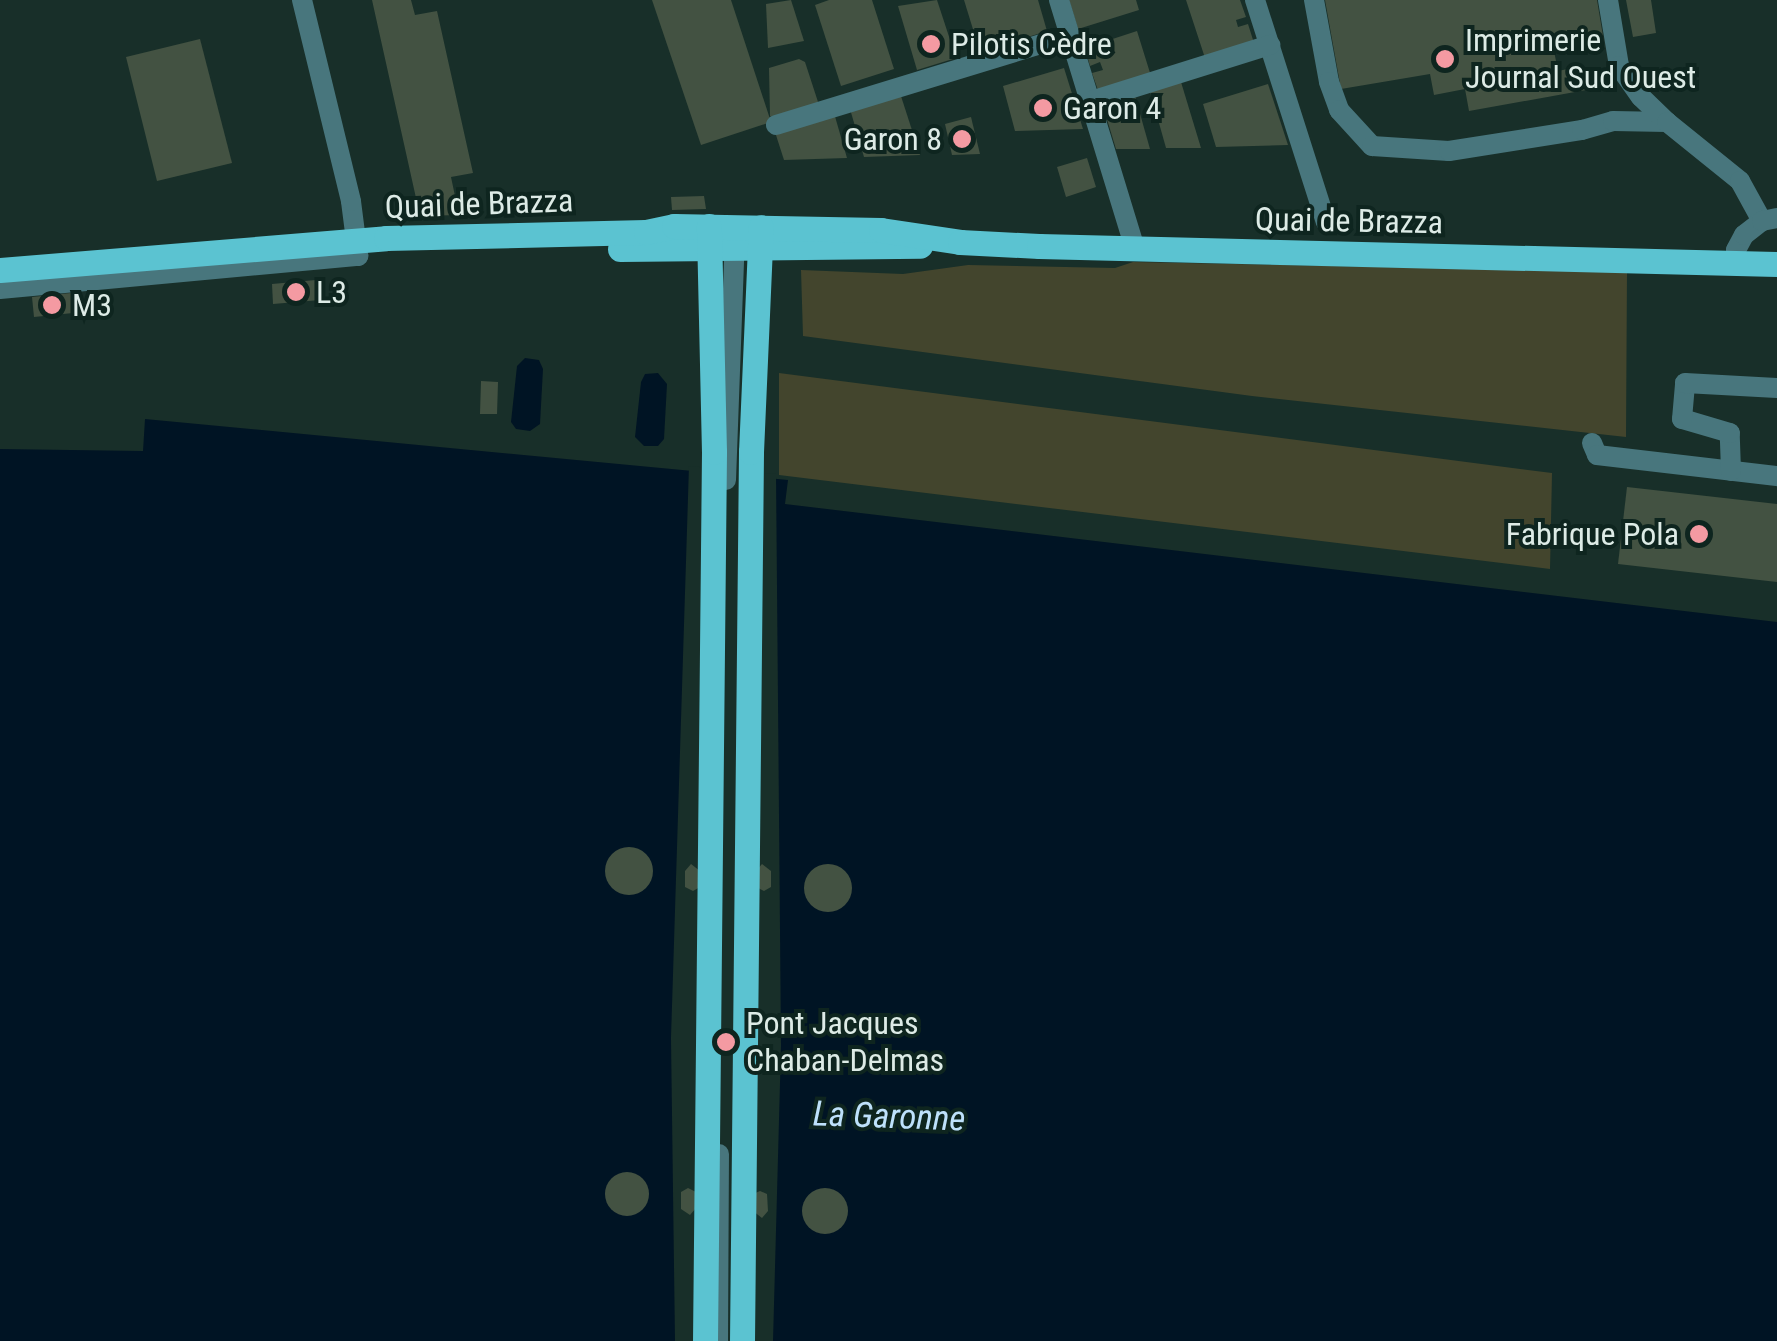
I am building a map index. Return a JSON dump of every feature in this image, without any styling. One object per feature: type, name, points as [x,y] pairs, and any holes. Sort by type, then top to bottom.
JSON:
[{"type":"main road","name":"Quai de Brazza","points":[[0,270],[356,238],[646,232],[674,226],[735,238]]},
{"type":"main road","name":"Quai de Brazza","points":[[0,281],[356,238],[735,238],[881,230],[960,242],[1777,264]]},
{"type":"main road","points":[[735,238],[733,452],[742,1341]]},
{"type":"main road","points":[[705,1341],[733,452],[735,238]]},
{"type":"street","points":[[302,0],[356,238]]},
{"type":"street","points":[[1059,0],[1135,248]]},
{"type":"street","points":[[1255,0],[1326,222]]},
{"type":"street","points":[[1314,0],[1329,82],[1339,110],[1372,146],[1449,151],[1582,130],[1613,121],[1667,122]]},
{"type":"street","points":[[1608,0],[1619,66],[1640,96],[1740,181],[1770,219],[1738,243],[1736,263]]},
{"type":"street","points":[[776,125],[1070,34]]},
{"type":"street","points":[[1091,101],[1270,45]]},
{"type":"street","points":[[0,262],[356,238]]},
{"type":"street","points":[[0,289],[356,238]]},
{"type":"street","points":[[730,1341],[735,238]]},
{"type":"street","points":[[1731,471],[1730,433],[1682,420],[1685,383],[1777,388]]},
{"type":"street","points":[[1592,443],[1596,455],[1777,476]]},
{"type":"street","points":[[718,1341],[733,452]]},
{"type":"green space","points":[[1133,262],[1627,272],[1626,437],[1252,396],[803,336],[801,270],[903,274],[968,265],[1115,268]]},
{"type":"green space","points":[[779,373],[1552,473],[1550,569],[779,475]]},
{"type":"water","points":[[525,358],[539,360],[543,369],[540,424],[530,431],[516,429],[511,422],[517,366]]},
{"type":"water","points":[[658,373],[667,384],[664,439],[658,446],[644,446],[635,437],[641,382],[645,374]]},
{"type":"water","name":"La Garonne","points":[[145,419],[788,480],[785,504],[1777,622],[1777,1341],[0,1341],[0,449],[143,451]]},
{"type":"pier","points":[[689,466],[776,474],[781,1046],[773,1341],[675,1341],[671,1038]]},
{"type":"building","points":[[372,0],[411,0],[415,15],[437,11],[473,173],[451,177],[459,215],[420,216]]},
{"type":"building","points":[[652,0],[731,0],[771,122],[701,145]]},
{"type":"building","points":[[791,0],[804,41],[768,48],[766,4]]},
{"type":"building","points":[[829,0],[872,0],[894,69],[841,86],[815,5]]},
{"type":"building","name":"Pilotis Cèdre","points":[[937,0],[956,58],[917,70],[898,6]]},
{"type":"building","points":[[964,0],[1038,0],[1047,31],[980,52]]},
{"type":"building","points":[[1069,0],[1136,0],[1139,10],[1078,29]]},
{"type":"building","points":[[1186,0],[1240,0],[1246,17],[1236,20],[1238,27],[1248,24],[1254,43],[1205,58]]},
{"type":"building","name":"Imprimerie Journal Sud Ouest","points":[[1325,0],[1597,0],[1604,42],[1554,51],[1558,71],[1582,66],[1586,90],[1469,111],[1465,89],[1434,95],[1430,74],[1341,89]]},
{"type":"building","points":[[1626,0],[1651,0],[1656,33],[1633,37]]},
{"type":"building","points":[[1137,31],[1151,76],[1099,93],[1092,73],[1103,70],[1100,62],[1090,66],[1085,48]]},
{"type":"building","points":[[200,39],[232,163],[157,181],[126,57]]},
{"type":"building","points":[[799,59],[805,62],[819,105],[775,120],[770,116],[769,68]]},
{"type":"building","name":"Garon 4","points":[[1064,68],[1083,129],[1015,131],[1003,86]]},
{"type":"building","points":[[1181,82],[1201,148],[1166,148],[1150,91]]},
{"type":"building","points":[[1268,84],[1288,145],[1216,147],[1203,104]]},
{"type":"building","points":[[900,93],[920,155],[864,157],[850,109]]},
{"type":"building","points":[[1135,96],[1150,149],[1116,149],[1103,106]]},
{"type":"building","points":[[834,113],[847,158],[784,160],[775,132]]},
{"type":"building","name":"Garon 8","points":[[971,117],[980,154],[952,155],[945,124]]},
{"type":"building","points":[[1087,158],[1096,187],[1066,197],[1057,167]]},
{"type":"building","points":[[704,196],[706,209],[672,210],[671,197]]},
{"type":"building","name":"L3","points":[[316,280],[320,300],[273,304],[272,284]]},
{"type":"building","name":"M3","points":[[71,293],[73,313],[34,317],[32,297]]},
{"type":"building","points":[[481,381],[498,382],[497,414],[480,414]]},
{"type":"building","name":"Fabrique Pola","points":[[1627,487],[1777,504],[1777,582],[1618,564]]},
{"type":"building","points":[[629,847],[646,854],[653,871],[646,888],[629,895],[612,888],[605,871],[612,854]]},
{"type":"building","points":[[691,864],[700,871],[700,887],[693,891],[685,887],[685,871]]},
{"type":"building","points":[[762,864],[771,871],[771,887],[764,891],[756,887],[756,871]]},
{"type":"building","points":[[828,864],[845,871],[852,888],[845,905],[828,912],[811,905],[804,888],[811,871]]},
{"type":"building","points":[[627,1172],[643,1178],[649,1194],[643,1210],[627,1216],[611,1210],[605,1194],[611,1178]]},
{"type":"building","points":[[688,1188],[696,1192],[696,1208],[690,1215],[681,1209],[681,1192]]},
{"type":"building","points":[[825,1188],[841,1195],[848,1211],[841,1227],[825,1234],[809,1227],[802,1211],[809,1195]]},
{"type":"building","points":[[753,1194],[767,1194],[768,1211],[762,1218],[753,1211]]},
{"type":"place","name":"Pilotis Cèdre","points":[[931,44]]},
{"type":"place","name":"Imprimerie Journal Sud Ouest","points":[[1445,59]]},
{"type":"place","name":"Garon 4","points":[[1043,108]]},
{"type":"place","name":"Garon 8","points":[[962,139]]},
{"type":"place","name":"L3","points":[[296,292]]},
{"type":"place","name":"M3","points":[[52,305]]},
{"type":"place","name":"Fabrique Pola","points":[[1699,534]]},
{"type":"place","name":"Pont Jacques Chaban-Delmas","points":[[726,1042]]}]
